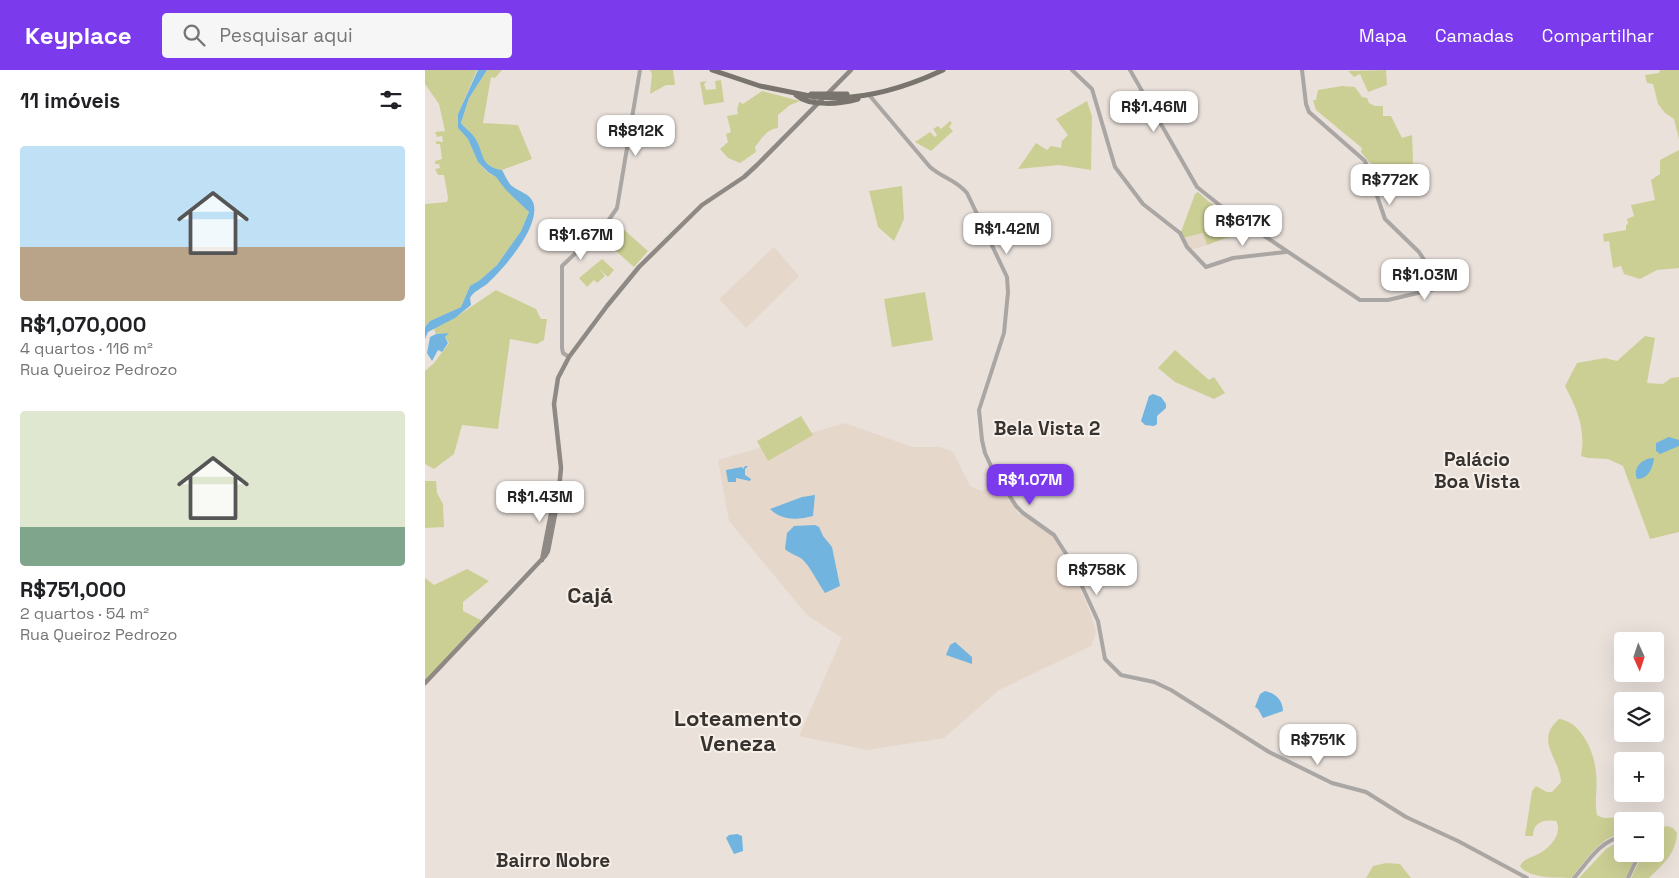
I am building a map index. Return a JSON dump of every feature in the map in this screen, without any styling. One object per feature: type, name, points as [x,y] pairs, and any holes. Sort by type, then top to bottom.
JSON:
[{"type":"main road","points":[[712,70],[759,86],[792,94],[837,98],[868,96]]},
{"type":"main road","points":[[425,683],[543,558],[551,540],[561,468],[554,404],[558,378],[569,357],[639,267],[702,205],[744,177],[757,165],[851,70]]},
{"type":"main road","points":[[792,94],[805,100],[843,102],[915,82],[943,70]]},
{"type":"main road","points":[[792,94],[868,96]]},
{"type":"street","points":[[569,357],[563,352],[562,348],[562,266],[611,218],[619,200],[640,70]]},
{"type":"street","points":[[1071,70],[1092,89],[1115,168],[1143,204],[1180,233],[1187,247],[1207,267],[1233,258],[1286,252]]},
{"type":"street","points":[[1131,72],[1199,190],[1286,252],[1360,300],[1388,300],[1439,288],[1440,284],[1419,252],[1385,219],[1365,161],[1309,112],[1306,104],[1302,70]]},
{"type":"street","points":[[868,96],[939,175],[959,183],[967,193],[1008,280],[1004,333],[979,410],[982,440],[991,466],[1016,506],[1054,534],[1070,560],[1097,621],[1105,659],[1117,673],[1134,679],[1154,682],[1171,690],[1269,752],[1332,783],[1366,792],[1406,817],[1458,840],[1527,878]]},
{"type":"street","points":[[1574,878],[1598,851],[1614,840]]},
{"type":"street","points":[[1628,878],[1636,862]]},
{"type":"shaded area","points":[[1204,233],[1207,245],[1191,250],[1183,238]]},
{"type":"shaded area","points":[[774,247],[799,276],[746,328],[719,299]]},
{"type":"shaded area","points":[[845,423],[912,447],[941,447],[953,452],[970,486],[982,491],[1000,484],[1018,513],[1052,534],[1064,552],[1079,582],[1096,632],[1091,646],[999,690],[944,738],[867,750],[799,736],[842,638],[807,615],[729,521],[718,460]]},
{"type":"green space","points":[[425,70],[477,70],[458,114],[458,128],[468,139],[478,162],[487,172],[496,177],[529,212],[521,231],[497,265],[470,286],[461,307],[430,321],[425,327],[425,204],[447,202],[448,198],[444,175],[438,175],[435,169],[440,168],[439,164],[435,164],[435,161],[442,159],[440,144],[436,144],[436,141],[443,142],[442,136],[437,137],[435,132],[445,131],[439,104],[425,84]]},
{"type":"green space","points":[[487,70],[502,70],[495,78],[491,77],[483,123],[518,125],[532,159],[502,170],[492,168],[482,159],[475,138],[461,123],[469,98]]},
{"type":"green space","points":[[650,70],[673,70],[675,85],[666,85],[650,94],[652,74]]},
{"type":"green space","points":[[1386,70],[1387,85],[1368,92],[1360,74],[1354,77],[1348,71]]},
{"type":"green space","points":[[1660,70],[1679,70],[1679,139],[1674,119],[1665,113],[1658,104],[1653,84],[1647,83],[1645,75],[1659,73]]},
{"type":"green space","points":[[721,80],[724,102],[704,105],[700,82],[707,81],[704,84],[706,90],[716,89],[715,81]]},
{"type":"green space","points":[[1342,86],[1355,87],[1362,97],[1367,98],[1369,103],[1375,106],[1383,106],[1383,116],[1391,116],[1402,138],[1412,135],[1414,187],[1369,162],[1361,152],[1362,148],[1316,110],[1313,100],[1316,100],[1318,90]]},
{"type":"green space","points":[[762,91],[800,101],[790,105],[778,115],[778,128],[771,130],[765,135],[755,147],[756,152],[740,163],[728,158],[720,149],[728,142],[726,134],[731,132],[727,116],[738,114],[739,102],[743,104]]},
{"type":"green space","points":[[1087,101],[1092,116],[1091,170],[1059,165],[1018,169],[1036,143],[1047,150],[1051,146],[1061,148],[1062,141],[1068,135],[1056,119]]},
{"type":"green space","points":[[950,121],[952,123],[949,127],[953,131],[931,151],[915,142],[930,132],[935,137],[937,135],[933,129],[938,126],[941,129]]},
{"type":"green space","points":[[1679,150],[1679,268],[1657,270],[1640,279],[1624,274],[1621,266],[1613,268],[1609,241],[1604,242],[1603,234],[1626,230],[1627,219],[1634,216],[1631,205],[1655,200],[1651,180],[1660,174],[1660,160]]},
{"type":"green space","points":[[902,186],[904,219],[894,241],[878,227],[869,191]]},
{"type":"green space","points":[[1198,192],[1208,201],[1253,230],[1253,234],[1226,238],[1207,245],[1203,233],[1183,238],[1181,232],[1195,194]]},
{"type":"green space","points":[[623,229],[648,251],[634,267],[609,245]]},
{"type":"green space","points":[[602,259],[614,270],[608,277],[599,269],[605,276],[597,283],[594,280],[587,287],[579,278]]},
{"type":"green space","points":[[496,290],[536,309],[541,319],[547,319],[544,340],[537,344],[510,339],[498,429],[462,425],[454,454],[434,469],[425,464],[425,371],[434,363],[449,343],[445,337],[448,333],[436,334],[434,329],[456,317]]},
{"type":"green space","points":[[925,292],[933,340],[892,347],[884,299]]},
{"type":"green space","points":[[1645,336],[1655,338],[1647,383],[1663,384],[1671,378],[1679,377],[1679,532],[1650,539],[1623,466],[1608,459],[1581,456],[1582,437],[1579,419],[1565,386],[1577,363],[1605,358],[1617,361]]},
{"type":"green space","points":[[1175,350],[1209,380],[1214,377],[1225,393],[1214,399],[1175,382],[1158,368]]},
{"type":"green space","points":[[801,416],[813,435],[768,461],[757,441]]},
{"type":"green space","points":[[425,481],[436,481],[437,493],[443,504],[444,527],[425,528]]},
{"type":"green space","points":[[467,569],[489,581],[463,602],[463,611],[481,620],[425,681],[425,578],[434,585]]},
{"type":"green space","points":[[1559,719],[1567,721],[1574,725],[1585,739],[1595,765],[1597,815],[1607,818],[1614,817],[1614,836],[1600,844],[1571,878],[1535,875],[1520,866],[1526,859],[1548,847],[1557,835],[1558,826],[1556,821],[1543,821],[1535,827],[1533,836],[1525,836],[1532,791],[1536,786],[1547,792],[1552,792],[1561,782],[1560,773],[1548,742],[1552,727]]},
{"type":"green space","points":[[1664,827],[1673,828],[1677,833],[1674,847],[1668,858],[1649,878],[1631,878],[1639,862],[1664,862]]},
{"type":"green space","points":[[1614,844],[1614,862],[1633,862],[1626,878],[1579,878],[1606,849]]},
{"type":"green space","points":[[1386,863],[1400,864],[1411,878],[1366,878],[1373,866]]},
{"type":"water","points":[[478,70],[487,70],[469,98],[461,123],[475,138],[489,166],[502,170],[511,185],[524,193],[533,202],[532,222],[513,256],[488,283],[472,295],[470,298],[471,305],[455,318],[428,332],[425,339],[425,327],[430,321],[461,307],[470,286],[497,265],[521,231],[529,212],[506,190],[496,177],[478,162],[468,139],[458,128],[458,114]]},
{"type":"water","points":[[449,333],[445,337],[448,343],[442,352],[438,350],[432,361],[427,353],[430,337],[436,334]]},
{"type":"water","points":[[1153,394],[1161,397],[1166,404],[1166,408],[1157,416],[1157,424],[1154,426],[1145,425],[1141,421],[1149,396]]},
{"type":"water","points":[[1669,437],[1679,440],[1679,446],[1660,454],[1656,451],[1656,443]]},
{"type":"water","points":[[1654,458],[1647,475],[1637,479],[1636,471],[1639,464],[1642,461]]},
{"type":"water","points":[[745,466],[748,466],[745,469],[745,475],[751,479],[750,481],[736,478],[736,482],[728,482],[726,470],[742,467],[743,469]]},
{"type":"water","points":[[815,495],[813,516],[785,518],[770,509],[802,497]]},
{"type":"water","points":[[815,525],[819,527],[823,536],[832,547],[840,586],[825,593],[805,562],[785,549],[787,533],[794,526]]},
{"type":"water","points":[[955,642],[972,657],[972,664],[946,655],[950,645]]},
{"type":"water","points":[[1265,691],[1272,693],[1278,698],[1282,704],[1283,711],[1263,718],[1255,707],[1260,694]]},
{"type":"water","points":[[737,834],[742,836],[743,851],[734,854],[726,838],[729,835]]},
{"type":"district","name":"Bela Vista 2","points":[[1047,428]]},
{"type":"district","name":"Palácio Boa Vista","points":[[1477,470]]},
{"type":"district","name":"Cajá","points":[[590,595]]},
{"type":"district","name":"Loteamento Veneza","points":[[738,730]]},
{"type":"district","name":"Bairro Nobre","points":[[553,860]]}]
